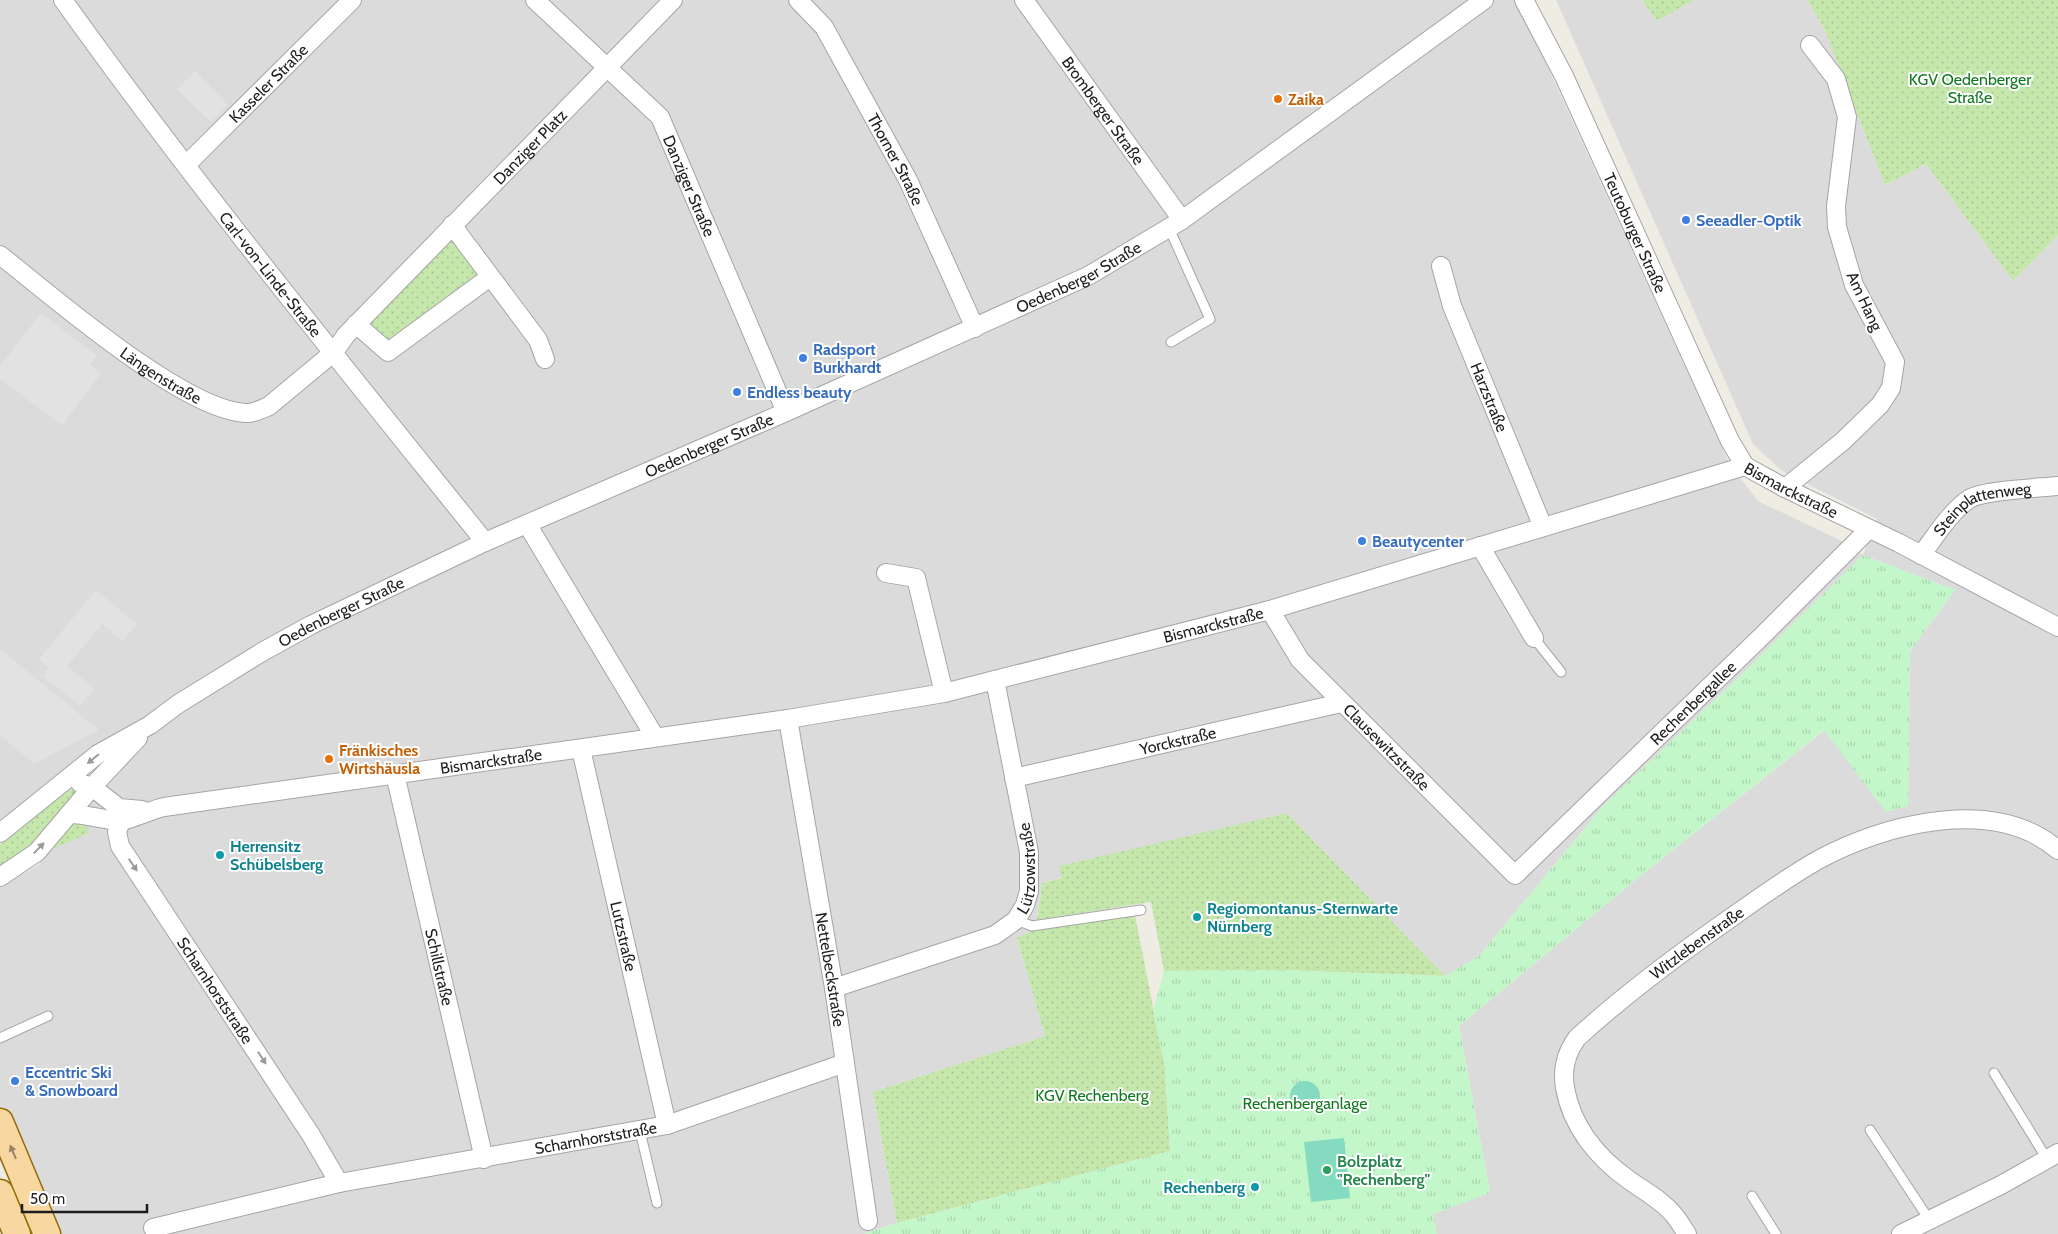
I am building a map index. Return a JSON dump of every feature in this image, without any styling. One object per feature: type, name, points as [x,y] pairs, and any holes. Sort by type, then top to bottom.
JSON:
[{"type":"main road","points":[[0,1122],[47,1234]]},
{"type":"main road","points":[[0,1193],[18,1234]]},
{"type":"street","name":"Carl-von-Linde-Straße","points":[[63,0],[186,166],[486,542]]},
{"type":"street","name":"Kasseler Straße","points":[[186,166],[352,0]]},
{"type":"street","name":"Danziger Straße","points":[[535,0],[660,117],[786,412]]},
{"type":"street","name":"Danziger Platz","points":[[334,352],[356,324],[673,0]]},
{"type":"street","name":"Thorner Straße","points":[[798,0],[824,27],[908,180],[976,328]]},
{"type":"street","name":"Oedenberger Straße","points":[[68,779],[98,754],[150,725],[178,704],[262,652],[312,625],[486,542],[786,412],[1088,276],[1176,224],[1484,0]]},
{"type":"street","name":"Teutoburger Straße","points":[[1524,0],[1564,76],[1654,278],[1730,441],[1745,466]]},
{"type":"street","name":"Bromberger Straße","points":[[1027,1],[1176,224]]},
{"type":"street","name":"Am Hang","points":[[1785,488],[1843,441],[1880,406],[1891,388],[1895,362],[1854,285],[1837,227],[1836,206],[1846,117],[1836,79],[1810,45]]},
{"type":"street","points":[[452,225],[538,340],[545,360]]},
{"type":"street","name":"Längenstraße","points":[[0,255],[146,367],[173,385],[229,410],[247,413],[269,406],[334,352]]},
{"type":"street","name":"Harzstraße","points":[[1441,266],[1452,306],[1543,527]]},
{"type":"street","points":[[356,324],[388,352],[490,277]]},
{"type":"street","name":"Bismarckstraße","points":[[68,779],[92,787],[119,808],[148,810],[788,719],[944,693],[1270,610],[1745,466],[2058,627]]},
{"type":"street","name":"Steinplattenweg","points":[[1921,556],[1949,519],[1970,498],[2011,490],[2058,486]]},
{"type":"street","points":[[527,524],[655,737]]},
{"type":"street","name":"Rechenbergallee","points":[[1516,876],[1868,530]]},
{"type":"street","points":[[1480,546],[1534,638]]},
{"type":"street","points":[[886,573],[916,578],[944,693]]},
{"type":"street","name":"Clausewitzstraße","points":[[1270,610],[1300,660],[1340,703],[1516,876]]},
{"type":"street","name":"Lützowstraße","points":[[834,988],[995,935],[1016,920],[1025,905],[1029,891],[1029,852],[996,680]]},
{"type":"street","name":"Yorckstraße","points":[[1014,778],[1340,703]]},
{"type":"street","name":"Nettelbeckstraße","points":[[788,719],[846,1063],[868,1221]]},
{"type":"street","name":"Oedenberger Straße","points":[[92,787],[150,725]]},
{"type":"street","name":"Lutzstraße","points":[[581,749],[667,1125]]},
{"type":"street","name":"Schillstraße","points":[[395,774],[484,1159]]},
{"type":"street","points":[[0,833],[68,779]]},
{"type":"street","points":[[0,877],[37,852],[92,787]]},
{"type":"street","name":"Bismarckstraße","points":[[121,821],[148,810]]},
{"type":"street","points":[[70,814],[88,814],[121,821]]},
{"type":"street","name":"Witzlebenstraße","points":[[1687,1234],[1674,1215],[1659,1201],[1608,1163],[1582,1133],[1567,1099],[1564,1082],[1568,1050],[1577,1038],[1693,945],[1780,884],[1818,860],[1864,839],[1928,823],[1965,818],[2015,826],[2058,850]]},
{"type":"street","name":"Scharnhorststraße","points":[[121,821],[117,832],[120,846],[311,1135],[340,1183]]},
{"type":"street","name":"Scharnhorststraße","points":[[153,1228],[340,1183],[484,1159],[667,1125],[846,1063]]},
{"type":"street","points":[[1901,1234],[1930,1221],[2053,1156]]},
{"type":"lane","points":[[1172,342],[1210,319],[1176,224]]},
{"type":"lane","points":[[1534,638],[1561,672]]},
{"type":"lane","points":[[1016,920],[1032,926],[1141,910]]},
{"type":"lane","points":[[0,1038],[48,1016]]},
{"type":"lane","points":[[1994,1073],[2053,1156]]},
{"type":"lane","points":[[1870,1130],[1930,1221]]},
{"type":"lane","points":[[640,1131],[658,1203]]},
{"type":"lane","points":[[1752,1196],[1776,1234]]},
{"type":"shaded area","points":[[0,0],[1517,0],[1730,465],[1758,501],[1850,545],[1863,555],[1741,675],[1604,805],[1479,956],[1445,976],[1287,813],[1042,883],[1035,929],[1017,939],[1045,1036],[873,1092],[897,1223],[864,1234],[54,1234],[0,1108],[0,887],[39,865],[71,786],[0,840]]},
{"type":"shaded area","points":[[1556,0],[1642,0],[1657,21],[1694,0],[1808,0],[1826,33],[1886,185],[1926,164],[2013,281],[2058,235],[2058,1234],[1437,1234],[1432,1214],[1490,1192],[1459,1026],[1639,877],[1825,730],[1886,811],[1908,806],[1910,651],[1955,590],[1863,555],[1877,519],[1782,471],[1753,444]]},
{"type":"shaded area","points":[[195,71],[228,105],[211,122],[177,89]]},
{"type":"shaded area","points":[[41,313],[97,356],[90,365],[101,374],[62,425],[0,379],[0,366]]},
{"type":"shaded area","points":[[96,590],[137,624],[123,641],[102,624],[67,666],[94,689],[80,706],[43,676],[49,668],[39,659]]},
{"type":"shaded area","points":[[0,649],[99,730],[34,764],[0,735]]},
{"type":"green space","points":[[1642,0],[1694,0],[1657,21]]},
{"type":"green space","name":"KGV Oedenberger Straße","points":[[1808,0],[2058,0],[2058,235],[2013,281],[1926,164],[1885,185],[1826,33]]},
{"type":"green space","points":[[453,239],[477,273],[476,278],[389,341],[383,341],[369,327],[369,318],[442,241]]},
{"type":"green space","name":"Rechenberganlage","points":[[1863,555],[1955,590],[1910,651],[1908,806],[1886,812],[1824,730],[1639,877],[1459,1026],[1490,1193],[1433,1214],[1437,1234],[864,1234],[897,1223],[1170,1151],[1165,1068],[1153,1011],[1164,971],[1279,970],[1445,976],[1479,956],[1604,805],[1741,675]]},
{"type":"green space","points":[[75,789],[78,792],[36,841],[0,868],[0,845],[64,792]]},
{"type":"green space","points":[[1287,813],[1445,976],[1279,970],[1164,971],[1151,902],[1037,920],[1042,883],[1062,878],[1059,866]]},
{"type":"green space","points":[[85,822],[89,833],[50,850],[73,823]]},
{"type":"green space","name":"KGV Rechenberg","points":[[1135,915],[1165,1068],[1170,1151],[897,1223],[873,1092],[1045,1036],[1017,938],[1035,929]]},
{"type":"green space","points":[[1305,1081],[1316,1085],[1320,1096],[1316,1107],[1305,1111],[1294,1107],[1290,1096],[1294,1085]]},
{"type":"green space","name":"Bolzplatz \"Rechenberg\"","points":[[1344,1138],[1350,1198],[1311,1202],[1304,1142]]},
{"type":"place","name":"Zaika","points":[[1278,99]]},
{"type":"place","name":"Seeadler-Optik","points":[[1686,220]]},
{"type":"place","name":"Radsport Burkhardt","points":[[803,358]]},
{"type":"place","name":"Endless beauty","points":[[737,392]]},
{"type":"place","name":"Beautycenter","points":[[1362,541]]},
{"type":"place","name":"Fränkisches Wirtshäusla","points":[[329,759]]},
{"type":"place","name":"Herrensitz Schübelsberg","points":[[220,855]]},
{"type":"place","name":"Regiomontanus-Sternwarte Nürnberg","points":[[1197,917]]},
{"type":"place","name":"Eccentric Ski & Snowboard","points":[[15,1081]]},
{"type":"place","name":"Bolzplatz \"Rechenberg\"","points":[[1327,1170]]},
{"type":"place","name":"Rechenberg","points":[[1255,1187]]}]
